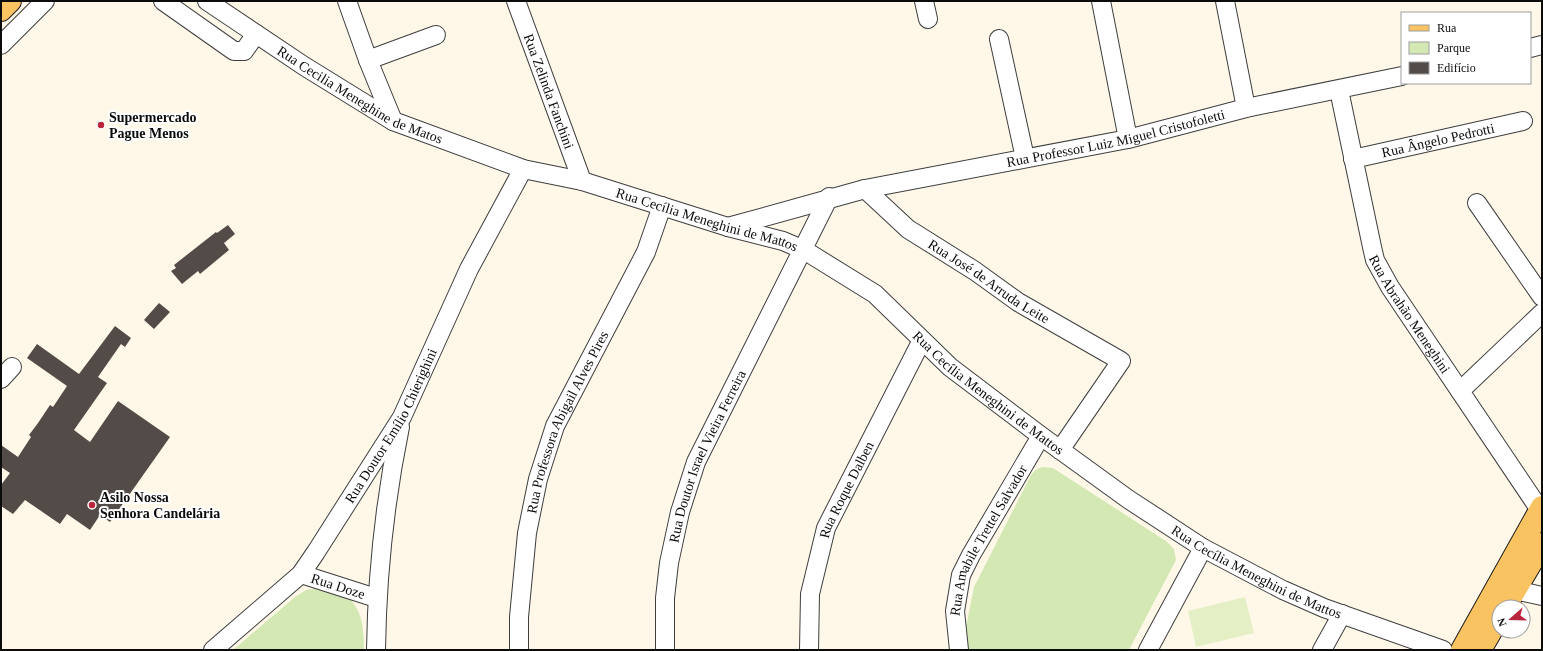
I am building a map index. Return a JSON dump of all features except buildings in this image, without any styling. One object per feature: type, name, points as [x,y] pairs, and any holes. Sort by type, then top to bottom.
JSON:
[{"type":"main road","points":[[1462,650],[1541,510]]},
{"type":"main road","points":[[1510,599],[1542,544]]},
{"type":"main road","points":[[1480,650],[1491,631]]},
{"type":"street","points":[[1,44],[45,1]]},
{"type":"street","points":[[163,1],[234,51],[244,51],[256,34]]},
{"type":"street","name":"Rua Cecilia Meneghine de Matos","points":[[207,1],[304,66],[393,121],[523,169]]},
{"type":"street","points":[[347,1],[368,60],[393,121]]},
{"type":"street","name":"Rua Zelinda Fanchini","points":[[516,1],[582,181]]},
{"type":"street","points":[[924,1],[928,19]]},
{"type":"street","points":[[1101,1],[1128,139]]},
{"type":"street","points":[[1225,1],[1246,108]]},
{"type":"street","points":[[368,60],[436,35]]},
{"type":"street","points":[[999,39],[1025,158]]},
{"type":"street","points":[[1531,48],[1542,45]]},
{"type":"street","name":"Rua Professor Luiz Miguel Cristofoletti","points":[[728,227],[829,197],[1128,139],[1246,108],[1401,76]]},
{"type":"street","name":"Rua Abrahão Meneghini","points":[[1339,90],[1375,260],[1390,287],[1541,510]]},
{"type":"street","name":"Rua Ângelo Pedrotti","points":[[1353,159],[1523,121]]},
{"type":"street","name":"Rua Cecília Meneghini de Mattos","points":[[523,169],[582,181],[728,227],[783,242],[804,250],[875,294],[950,367],[1041,436],[1128,499],[1203,548],[1283,590],[1342,614],[1443,650]]},
{"type":"street","name":"Rua Doutor Emílio Chierighini","points":[[213,650],[301,574],[367,472],[402,417],[469,269],[523,169]]},
{"type":"street","name":"Rua José de Arruda Leite","points":[[865,189],[908,229],[975,271],[1018,302],[1121,361],[1060,450]]},
{"type":"street","points":[[804,250],[829,197]]},
{"type":"street","points":[[1477,203],[1542,298]]},
{"type":"street","name":"Rua Professora Abigail Alves Pires","points":[[519,650],[521,575],[527,533],[538,479],[555,426],[646,252],[662,206]]},
{"type":"street","name":"Rua Doutor Israel Vieira Ferreira","points":[[665,650],[665,598],[670,562],[680,512],[696,462],[804,250]]},
{"type":"street","points":[[1460,391],[1542,313]]},
{"type":"street","name":"Rua Roque Dalben","points":[[810,650],[810,594],[826,528],[922,340]]},
{"type":"street","points":[[376,650],[376,598],[388,484],[402,417]]},
{"type":"street","name":"Rua Amabile Trettel Salvador","points":[[959,650],[955,611],[961,575],[971,555],[1041,436]]},
{"type":"street","points":[[367,472],[380,473],[388,484]]},
{"type":"street","points":[[1148,650],[1203,548]]},
{"type":"street","name":"Rua Doze","points":[[301,574],[376,598]]},
{"type":"street","points":[[1510,599],[1542,596]]},
{"type":"street","points":[[1322,650],[1342,614]]},
{"type":"green space","points":[[1042,467],[1053,468],[1166,541],[1174,549],[1176,560],[1129,650],[968,650],[966,627],[974,587],[1031,475],[1035,470]]},
{"type":"green space","points":[[319,588],[336,592],[346,596],[352,601],[359,613],[363,628],[364,650],[233,650],[295,597],[306,590]]},
{"type":"green space","points":[[1245,597],[1254,633],[1196,647],[1188,611]]},
{"type":"place","name":"Supermercado Pague Menos","points":[[101,125]]},
{"type":"place","name":"Asilo Nossa Senhora Candelária","points":[[92,505]]}]
